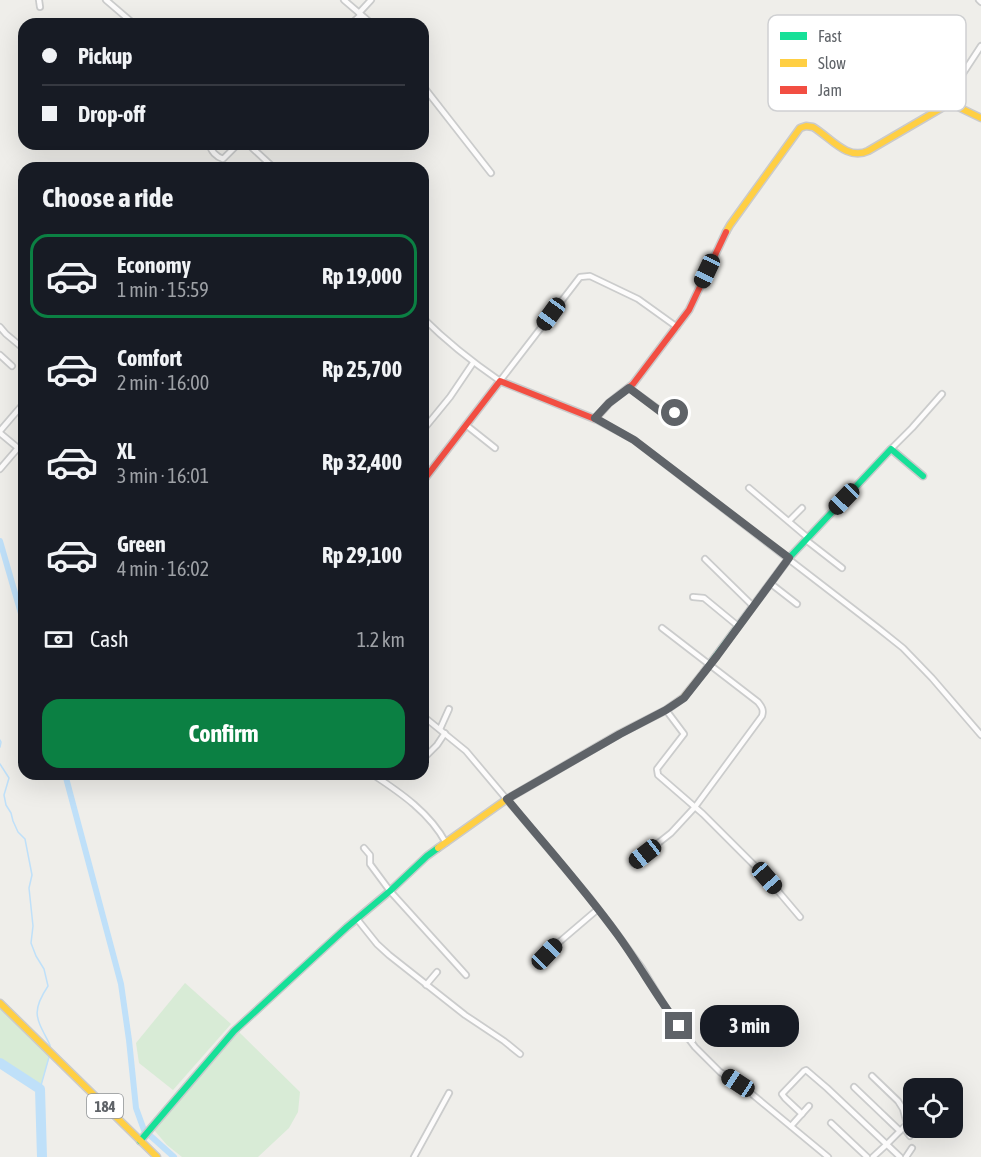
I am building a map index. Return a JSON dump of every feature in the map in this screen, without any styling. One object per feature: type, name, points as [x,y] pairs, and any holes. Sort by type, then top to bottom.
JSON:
[{"type":"street","points":[[39,0],[40,7]]},
{"type":"street","points":[[108,0],[128,18]]},
{"type":"street","points":[[344,0],[365,18]]},
{"type":"street","points":[[356,18],[371,0]]},
{"type":"street","points":[[966,69],[981,46]]},
{"type":"street","points":[[429,94],[490,172]]},
{"type":"street","points":[[595,418],[609,403],[629,388],[677,327],[689,310],[730,225],[800,128],[806,125],[816,128],[850,153],[862,154],[935,111]]},
{"type":"street","points":[[966,111],[981,118]]},
{"type":"street","points":[[212,150],[222,159],[232,150]]},
{"type":"street","points":[[254,150],[268,162]]},
{"type":"street","points":[[429,472],[580,277],[590,276],[638,299],[677,327]]},
{"type":"street","points":[[429,324],[473,363],[500,381],[595,418],[634,440],[903,648],[981,735]]},
{"type":"street","points":[[0,327],[18,344]]},
{"type":"street","points":[[0,340],[6,334]]},
{"type":"street","points":[[0,355],[12,366]]},
{"type":"street","points":[[429,423],[473,363]]},
{"type":"street","points":[[629,388],[665,415],[673,416],[679,407]]},
{"type":"street","points":[[140,1141],[234,1031],[427,856],[507,799],[684,698],[789,558],[942,394]]},
{"type":"street","points":[[0,470],[18,448],[0,432],[18,410]]},
{"type":"street","points":[[466,425],[495,448]]},
{"type":"street","points":[[891,448],[923,476]]},
{"type":"street","points":[[750,488],[842,568]]},
{"type":"street","points":[[789,521],[802,508]]},
{"type":"street","points":[[705,560],[753,606]]},
{"type":"street","points":[[770,583],[797,604]]},
{"type":"street","points":[[693,597],[704,598],[738,626]]},
{"type":"street","points":[[633,863],[671,833],[695,807],[763,713],[762,706],[758,702],[662,628]]},
{"type":"street","points":[[440,729],[449,709]]},
{"type":"street","points":[[666,710],[684,734],[657,769],[658,775],[695,807],[767,878],[800,916]]},
{"type":"street","points":[[429,721],[466,751],[598,909],[695,1047],[720,1071],[741,1085],[828,1157]]},
{"type":"street","points":[[429,753],[445,733]]},
{"type":"street","points":[[381,780],[420,810],[438,829],[446,843]]},
{"type":"street","points":[[364,848],[370,855],[370,864],[390,891],[466,975]]},
{"type":"street","points":[[547,954],[598,909]]},
{"type":"street","points":[[357,919],[389,956],[520,1054]]},
{"type":"street","points":[[426,985],[437,972]]},
{"type":"street","name":"184","points":[[2,1008],[157,1157]]},
{"type":"street","points":[[802,1114],[782,1094],[806,1071],[900,1157]]},
{"type":"street","points":[[872,1076],[903,1109],[907,1124],[873,1157]]},
{"type":"street","points":[[854,1087],[902,1130]]},
{"type":"street","points":[[414,1157],[449,1093]]},
{"type":"street","points":[[791,1126],[809,1106]]},
{"type":"street","points":[[831,1123],[867,1157]]},
{"type":"street","points":[[906,1157],[912,1148]]},
{"type":"green space","points":[[185,983],[231,1024],[173,1090],[139,1063],[136,1043]]},
{"type":"green space","points":[[0,1003],[50,1055],[40,1089],[0,1063]]},
{"type":"green space","points":[[239,1032],[300,1092],[298,1112],[289,1128],[258,1157],[182,1157],[154,1130]]},
{"type":"waterway","points":[[0,541],[18,603]]},
{"type":"waterway","points":[[0,740],[0,747]]},
{"type":"waterway","points":[[0,764],[9,778],[4,795],[6,805],[18,832],[25,839],[32,875],[29,888],[33,926],[31,943],[44,969],[48,986],[39,1003],[37,1016],[50,1049]]},
{"type":"waterway","points":[[67,780],[121,984],[136,1108],[144,1130],[174,1157]]},
{"type":"waterway","points":[[40,1089],[49,1057]]},
{"type":"waterway","points":[[0,1063],[40,1089],[42,1157]]},
{"type":"traffic: fast","points":[[704,672],[789,558],[891,449],[923,476]]},
{"type":"traffic: fast","points":[[140,1141],[234,1031],[347,927],[438,848]]},
{"type":"traffic: slow","points":[[726,232],[800,128],[813,127],[846,150],[860,153],[868,151],[936,111]]},
{"type":"traffic: slow","points":[[966,111],[981,118]]},
{"type":"traffic: slow","points":[[438,848],[507,799],[619,734],[666,710],[683,698],[704,672]]},
{"type":"traffic: slow","points":[[0,1003],[157,1157]]},
{"type":"traffic: jam","points":[[429,473],[500,381],[595,419],[609,403],[633,384],[689,310],[726,232]]},
{"type":"route","points":[[675,413],[671,417],[665,415],[629,388],[609,403],[595,418],[634,440],[789,558],[684,698],[507,799],[618,935],[679,1026]]}]
